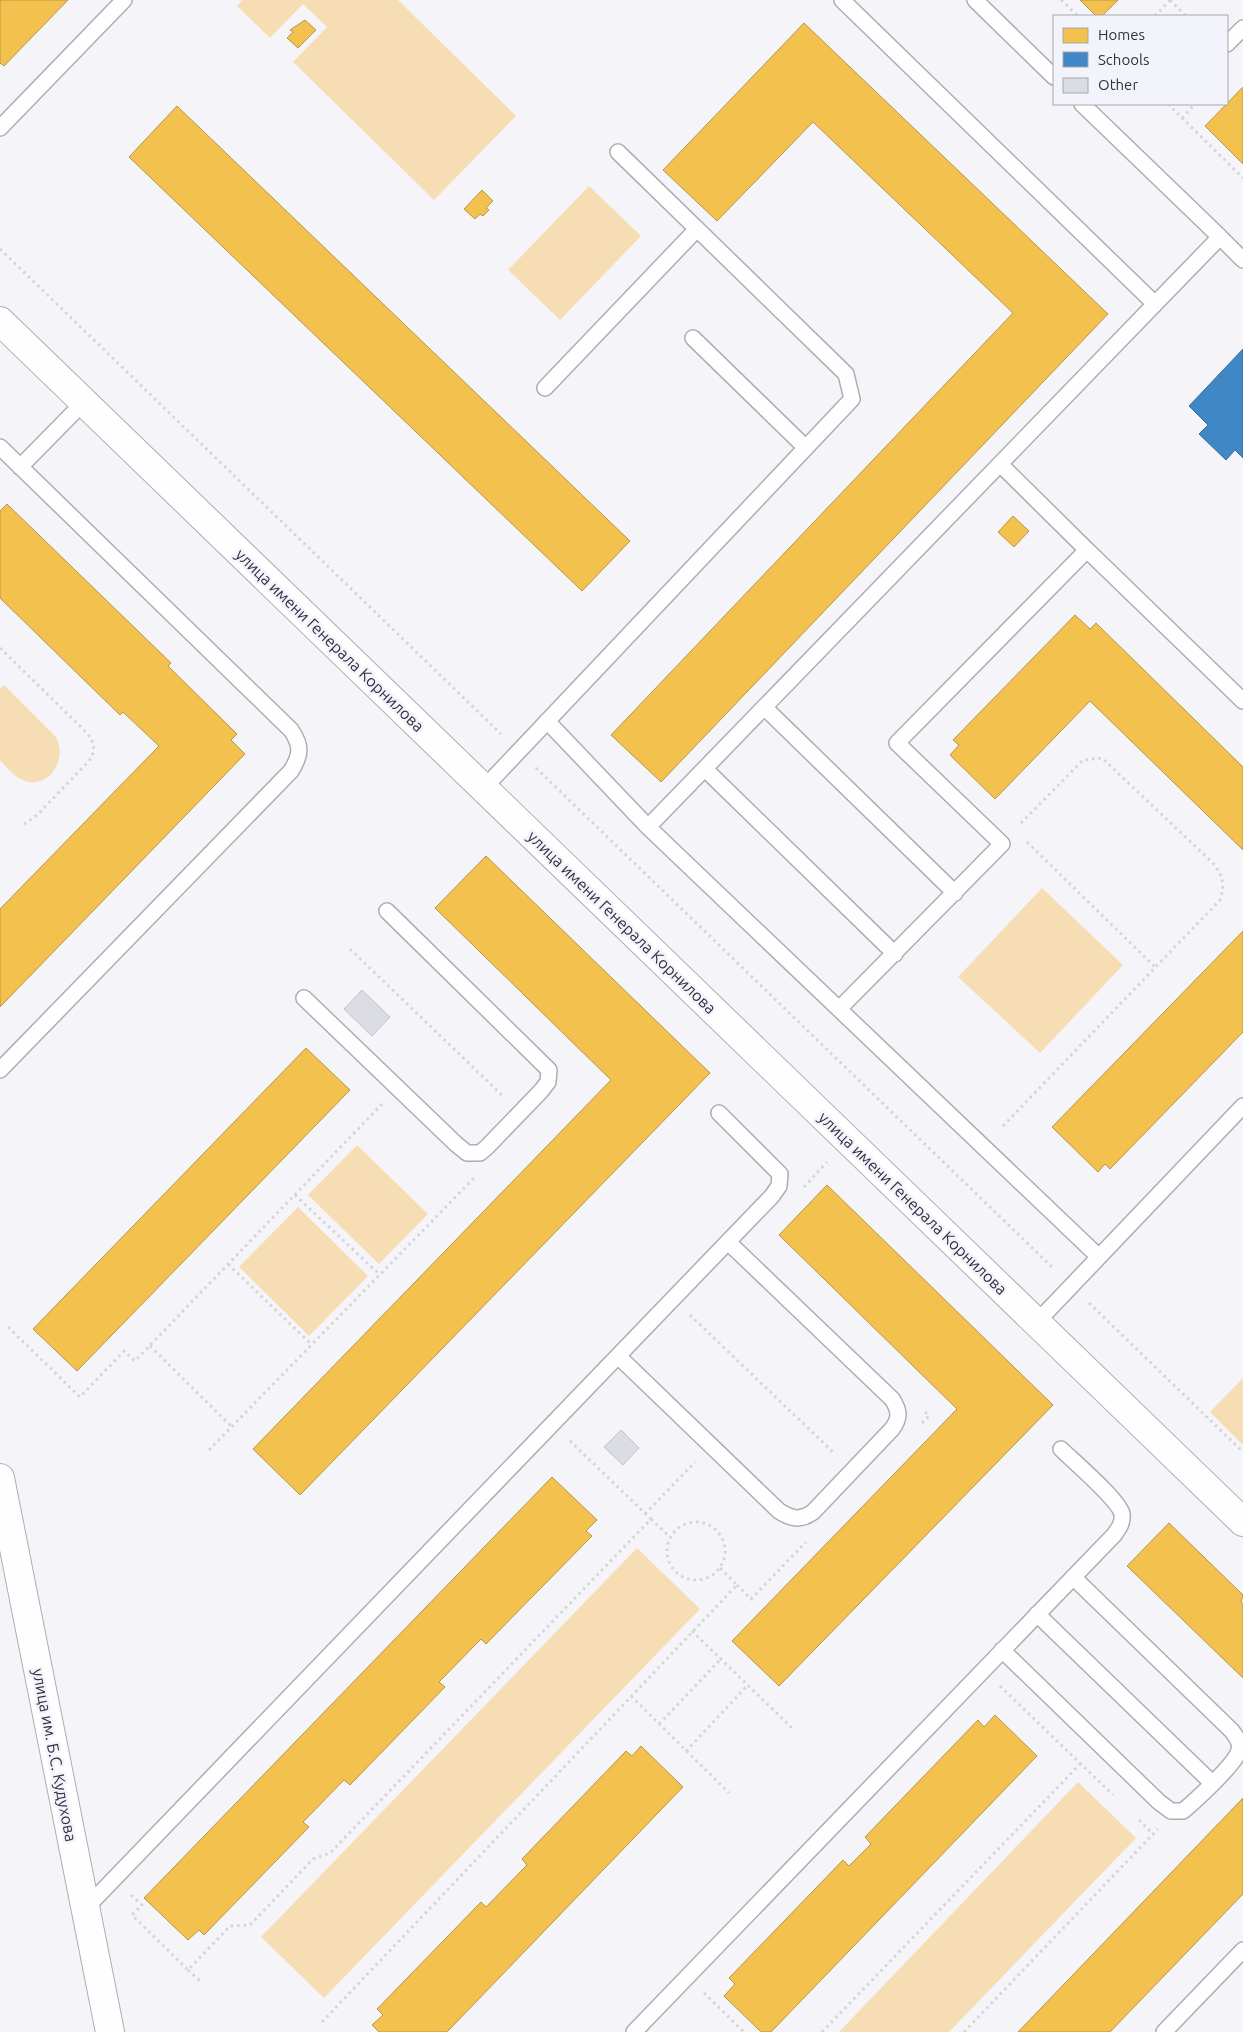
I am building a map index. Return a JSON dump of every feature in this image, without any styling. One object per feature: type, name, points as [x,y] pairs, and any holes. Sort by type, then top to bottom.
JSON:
[{"type":"street","name":"улица имени Генерала Корнилова","points":[[0,321],[1243,1522]]},
{"type":"street","name":"улица им. Б.С. Кудухова","points":[[0,1478],[110,2032]]},
{"type":"lane","points":[[0,128],[124,0]]},
{"type":"lane","points":[[842,0],[1156,304]]},
{"type":"lane","points":[[975,0],[1053,76]]},
{"type":"lane","points":[[1228,43],[1243,28]]},
{"type":"lane","points":[[1083,105],[1243,260]]},
{"type":"lane","points":[[484,788],[852,400],[846,374],[618,152]]},
{"type":"lane","points":[[544,388],[697,229]]},
{"type":"lane","points":[[648,827],[1220,237]]},
{"type":"lane","points":[[693,338],[806,448]]},
{"type":"lane","points":[[20,467],[84,402]]},
{"type":"lane","points":[[0,447],[291,730],[299,742],[300,758],[291,771],[0,1070]]},
{"type":"lane","points":[[1000,464],[1243,701]]},
{"type":"lane","points":[[839,1009],[1002,844],[898,743],[1087,550]]},
{"type":"lane","points":[[764,707],[954,893]]},
{"type":"lane","points":[[547,721],[648,827],[1099,1257]]},
{"type":"lane","points":[[705,769],[895,954]]},
{"type":"lane","points":[[304,998],[467,1153],[480,1153],[520,1113],[548,1082],[549,1070],[387,911]]},
{"type":"lane","points":[[1036,1323],[1243,1106]]},
{"type":"lane","points":[[85,1909],[776,1192],[779,1186],[780,1174],[719,1113]]},
{"type":"lane","points":[[618,1356],[779,1511],[791,1518],[804,1519],[813,1512],[892,1429],[899,1420],[898,1408],[892,1399],[728,1242]]},
{"type":"lane","points":[[634,2032],[1122,1524],[1122,1512],[1114,1500],[1061,1449]]},
{"type":"lane","points":[[1002,1650],[1159,1802],[1171,1811],[1183,1811],[1212,1783],[1239,1752],[1239,1741],[1232,1731],[1073,1577]]},
{"type":"lane","points":[[1037,1614],[1212,1783]]},
{"type":"lane","points":[[1164,2032],[1243,1950]]},
{"type":"path","points":[[1062,0],[1077,15]]},
{"type":"path","points":[[1156,15],[1170,0],[1185,15]]},
{"type":"path","points":[[1169,105],[1243,178]]},
{"type":"path","points":[[1182,118],[1195,105]]},
{"type":"path","points":[[0,249],[1243,1452]]},
{"type":"path","points":[[0,648],[94,742],[94,752],[90,762],[37,815],[22,826]]},
{"type":"path","points":[[1003,1126],[1220,900],[1224,887],[1222,877],[1215,865],[1102,758],[1083,760],[1014,829]]},
{"type":"path","points":[[1022,836],[1155,968]]},
{"type":"path","points":[[350,949],[520,1113]]},
{"type":"path","points":[[8,1327],[80,1397],[124,1351],[135,1361],[398,1088]]},
{"type":"path","points":[[210,1450],[473,1179],[480,1153]]},
{"type":"path","points":[[295,1195],[380,1275]]},
{"type":"path","points":[[228,1264],[312,1345]]},
{"type":"path","points":[[673,1299],[852,1471]]},
{"type":"path","points":[[150,1346],[232,1427]]},
{"type":"path","points":[[916,1429],[929,1416],[922,1409]]},
{"type":"path","points":[[569,1440],[670,1537]]},
{"type":"path","points":[[645,1514],[711,1445]]},
{"type":"path","points":[[188,1970],[230,1926],[250,1925],[313,1859],[330,1853],[651,1519]]},
{"type":"path","points":[[702,1522],[711,1525],[723,1539],[725,1549],[720,1568],[704,1579],[694,1580],[675,1572],[669,1564],[666,1554],[670,1537],[676,1528],[684,1524],[702,1522]]},
{"type":"path","points":[[720,1568],[751,1599],[811,1537]]},
{"type":"path","points":[[322,2022],[737,1585]]},
{"type":"path","points":[[692,1631],[792,1728]]},
{"type":"path","points":[[659,1724],[721,1659]]},
{"type":"path","points":[[996,1682],[1114,1796]]},
{"type":"path","points":[[686,1751],[748,1685]]},
{"type":"path","points":[[630,1696],[729,1793]]},
{"type":"path","points":[[822,2032],[1099,1744]]},
{"type":"path","points":[[964,2032],[1154,1835],[1171,1811]]},
{"type":"path","points":[[1134,1815],[1154,1835]]},
{"type":"path","points":[[114,1879],[142,1905],[132,1915],[202,1983]]},
{"type":"path","points":[[700,1990],[744,2032]]},
{"type":"shaded area","points":[[242,0],[398,0],[516,116],[434,200],[293,62],[327,27],[303,4],[270,38],[237,6]]},
{"type":"shaded area","points":[[589,186],[641,236],[560,320],[508,270]]},
{"type":"shaded area","points":[[4,685],[56,737],[59,757],[52,774],[45,779],[27,782],[17,777],[0,760],[0,689]]},
{"type":"shaded area","points":[[1042,888],[1123,965],[1040,1053],[958,977]]},
{"type":"shaded area","points":[[357,1145],[428,1214],[379,1264],[308,1195]]},
{"type":"shaded area","points":[[298,1207],[368,1276],[309,1336],[239,1267]]},
{"type":"shaded area","points":[[1243,1378],[1243,1445],[1210,1412]]},
{"type":"shaded area","points":[[637,1548],[700,1609],[324,1998],[261,1937]]},
{"type":"shaded area","points":[[1078,1782],[1136,1838],[949,2032],[839,2032]]},
{"type":"building: Homes","points":[[0,0],[68,0],[4,66],[0,63]]},
{"type":"building: Homes","points":[[1080,0],[1118,0],[1103,15],[1095,15]]},
{"type":"building: Homes","points":[[305,20],[316,30],[298,48],[287,38],[293,32],[290,30]]},
{"type":"building: Homes","points":[[804,23],[1108,314],[661,782],[611,735],[1013,313],[813,122],[717,221],[663,170]]},
{"type":"building: Homes","points":[[1243,87],[1243,164],[1205,126],[1225,105],[1228,105],[1228,102]]},
{"type":"building: Homes","points":[[177,106],[630,541],[582,591],[129,157]]},
{"type":"building: Homes","points":[[482,190],[493,201],[486,208],[489,210],[483,216],[480,214],[475,219],[464,209]]},
{"type":"building: Homes","points":[[7,504],[171,663],[168,666],[237,734],[231,740],[245,754],[0,1007],[0,909],[159,746],[123,712],[120,715],[0,598],[0,511]]},
{"type":"building: Homes","points":[[1013,516],[1029,531],[1014,547],[998,532]]},
{"type":"building: Homes","points":[[1075,615],[1090,629],[1096,623],[1243,767],[1243,850],[1090,701],[995,799],[950,755],[959,745],[953,740]]},
{"type":"building: Homes","points":[[486,856],[710,1073],[300,1495],[253,1449],[611,1080],[435,908]]},
{"type":"building: Homes","points":[[1243,931],[1243,1032],[1110,1169],[1105,1164],[1098,1172],[1052,1127]]},
{"type":"building: Homes","points":[[306,1048],[350,1090],[77,1371],[33,1329]]},
{"type":"building: Homes","points":[[827,1185],[1053,1405],[779,1686],[732,1641],[957,1409],[779,1235]]},
{"type":"building: Homes","points":[[552,1477],[597,1520],[586,1531],[592,1536],[486,1644],[481,1639],[439,1682],[445,1687],[350,1785],[344,1780],[303,1822],[309,1827],[204,1935],[199,1930],[188,1940],[144,1898]]},
{"type":"building: Homes","points":[[1169,1523],[1243,1595],[1241,1602],[1243,1604],[1243,1678],[1127,1566]]},
{"type":"building: Homes","points":[[995,1715],[1037,1756],[771,2032],[761,2032],[724,1996],[735,1984],[729,1978],[843,1860],[849,1866],[871,1844],[865,1837],[978,1720],[984,1727]]},
{"type":"building: Homes","points":[[641,1746],[683,1787],[447,2032],[379,2032],[372,2025],[383,2015],[377,2009],[481,1902],[486,1907],[527,1865],[522,1859],[626,1751],[632,1756]]},
{"type":"building: Homes","points":[[1243,1798],[1243,1894],[1110,2032],[1018,2032]]},
{"type":"building: Schools","points":[[1243,349],[1243,458],[1235,450],[1226,460],[1199,434],[1208,425],[1189,406]]},
{"type":"building: Other","points":[[362,990],[390,1017],[372,1036],[344,1009]]},
{"type":"building: Other","points":[[621,1430],[639,1448],[623,1465],[604,1447]]}]
